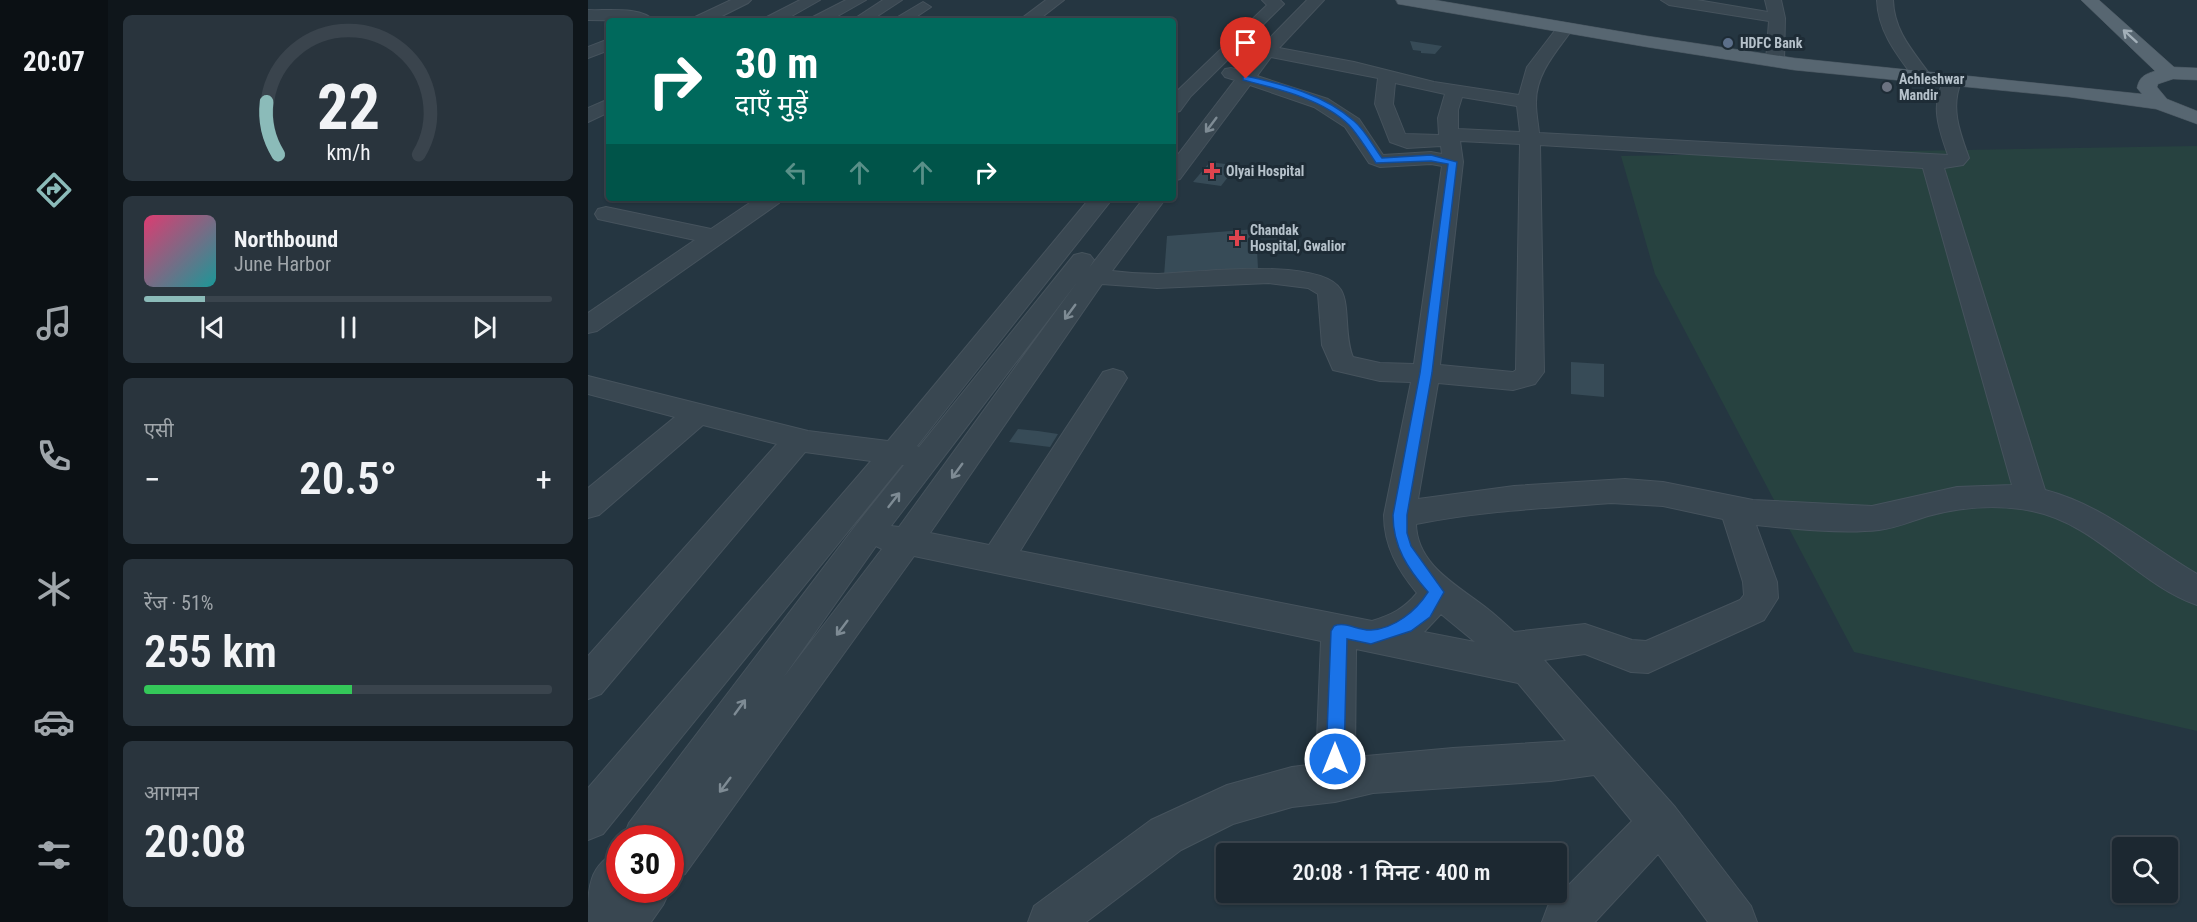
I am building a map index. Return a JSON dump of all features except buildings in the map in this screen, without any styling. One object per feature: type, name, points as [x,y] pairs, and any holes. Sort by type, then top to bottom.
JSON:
[{"type":"main road","points":[[1404,0],[1775,61],[1952,82],[2153,95],[2197,118]]},
{"type":"main road","points":[[2089,0],[2170,74]]},
{"type":"main road","points":[[2153,95],[2148,81],[2156,76],[2194,66]]},
{"type":"street","points":[[705,18],[743,0]]},
{"type":"street","points":[[777,18],[812,0]]},
{"type":"street","points":[[823,18],[858,0]]},
{"type":"street","points":[[864,18],[894,0]]},
{"type":"street","points":[[1030,18],[1056,0]]},
{"type":"street","points":[[1179,91],[1205,72],[1272,10],[1276,4],[1270,0]]},
{"type":"street","points":[[1176,170],[1239,76],[1251,49],[1300,0]]},
{"type":"street","points":[[1179,91],[1213,93],[1239,76],[1267,51],[1316,0]]},
{"type":"street","points":[[1669,0],[1777,18]]},
{"type":"street","points":[[1773,0],[1777,18],[1775,61]]},
{"type":"street","points":[[1885,0],[1884,11],[1890,31],[1924,79]]},
{"type":"street","points":[[904,18],[923,7]]},
{"type":"street","points":[[588,15],[640,18]]},
{"type":"street","points":[[1084,274],[1141,282],[1286,276],[1329,289],[1336,355],[1343,364],[1380,372],[1426,373],[1513,381],[1525,378],[1530,372],[1530,138],[1526,102],[1536,67],[1566,27]]},
{"type":"street","points":[[588,53],[606,45]]},
{"type":"street","points":[[1267,51],[1456,91],[1526,102]]},
{"type":"street","points":[[1184,70],[1205,72]]},
{"type":"street","points":[[1387,75],[1384,105],[1397,138],[1407,142],[1452,146],[1530,138],[1932,162],[1956,161],[1959,158],[1945,112],[1948,88],[1952,82]]},
{"type":"street","points":[[1239,76],[1321,103],[1352,123],[1380,161],[1431,158],[1452,146]]},
{"type":"street","points":[[1456,91],[1448,107],[1447,123],[1452,146],[1426,373],[1400,515],[1400,533],[1404,547],[1418,570],[1437,592],[1476,620],[1517,659],[1602,755],[1660,822],[1735,922]]},
{"type":"street","points":[[588,116],[606,107]]},
{"type":"street","points":[[1176,143],[1198,113]]},
{"type":"street","points":[[1932,162],[2032,499]]},
{"type":"street","points":[[588,325],[767,201]]},
{"type":"street","points":[[588,819],[1103,201]]},
{"type":"street","points":[[684,840],[906,542],[1084,274],[1104,201]]},
{"type":"street","points":[[654,825],[867,534],[926,458],[1084,274],[1152,201]]},
{"type":"street","points":[[606,214],[715,237]]},
{"type":"street","points":[[997,560],[1113,378]]},
{"type":"street","points":[[588,385],[798,440],[926,458]]},
{"type":"street","points":[[588,506],[697,414]]},
{"type":"street","points":[[588,682],[798,440]]},
{"type":"street","points":[[1400,515],[1519,495],[1637,490],[1682,496],[1736,509],[1800,516],[1876,518],[1934,503],[1984,496],[2032,499],[2068,509],[2103,528],[2176,580],[2197,591]]},
{"type":"street","points":[[867,534],[1355,634],[1517,659],[1585,639],[1598,640],[1636,659],[1648,657],[1752,610],[1761,598],[1760,582],[1736,509]]},
{"type":"street","points":[[1355,634],[1405,626],[1424,612],[1437,592]]},
{"type":"street","points":[[1335,782],[1355,634]]},
{"type":"street","points":[[1050,922],[1166,836],[1227,805],[1292,787],[1335,782],[1373,774],[1464,766],[1551,762],[1602,755]]},
{"type":"street","points":[[1564,922],[1660,822]]},
{"type":"street","points":[[588,914],[606,890]]},
{"type":"street","points":[[624,922],[638,903]]},
{"type":"green space","points":[[2197,146],[2197,731],[1854,652],[1655,274],[1621,156]]},
{"type":"place","name":"HDFC Bank","points":[[1728,43]]},
{"type":"place","name":"Achleshwar Mandir","points":[[1887,87]]},
{"type":"place","name":"Olyai Hospital","points":[[1212,171]]},
{"type":"place","name":"Chandak Hospital, Gwalior","points":[[1237,238]]},
{"type":"route","points":[[1246,79],[1292,91],[1321,103],[1352,123],[1376,159],[1380,161],[1431,158],[1453,162],[1426,373],[1400,515],[1400,533],[1404,547],[1418,570],[1437,592],[1424,612],[1405,626],[1371,637],[1339,631],[1335,759]]}]
